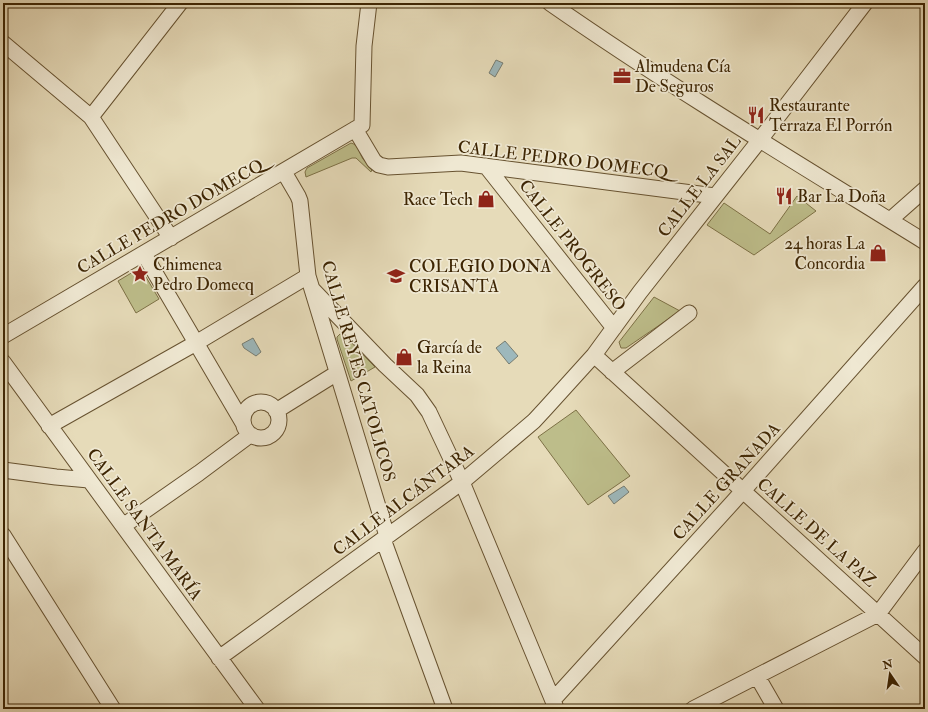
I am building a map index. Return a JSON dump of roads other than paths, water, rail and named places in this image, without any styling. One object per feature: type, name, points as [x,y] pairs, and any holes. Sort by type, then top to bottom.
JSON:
[{"type":"street","points":[[91,117],[180,3]]},
{"type":"street","points":[[359,127],[364,46],[369,3]]},
{"type":"street","points":[[550,3],[610,45],[759,141],[925,242]]},
{"type":"street","name":"CALLE LA SAL","points":[[594,355],[864,3]]},
{"type":"street","points":[[3,43],[91,117],[171,238]]},
{"type":"street","name":"CALLE PEDRO DOMECQ","points":[[3,336],[359,127],[374,161],[379,165],[388,167],[461,163],[715,196]]},
{"type":"street","name":"CALLE PROGRESO","points":[[486,166],[614,328]]},
{"type":"street","name":"CALLE REYES CATOLICOS","points":[[284,172],[300,201],[310,282],[338,372],[385,537],[445,709]]},
{"type":"street","points":[[890,220],[925,190]]},
{"type":"street","points":[[144,254],[246,429],[260,439],[266,438],[275,432],[279,422],[276,411],[268,404],[262,402],[251,405],[246,409],[244,414],[246,429]]},
{"type":"street","points":[[49,426],[196,343],[310,282],[420,400],[429,412],[462,482],[555,705]]},
{"type":"street","name":"CALLE GRANADA","points":[[555,705],[925,286]]},
{"type":"street","points":[[612,372],[688,313]]},
{"type":"street","name":"CALLE ALCÁNTARA","points":[[220,658],[462,482],[534,421],[594,355]]},
{"type":"street","name":"CALLE DE LA PAZ","points":[[594,355],[925,657]]},
{"type":"street","name":"CALLE SANTA MARÍA","points":[[3,362],[256,709]]},
{"type":"street","points":[[276,411],[338,372]]},
{"type":"street","points":[[123,526],[200,473],[246,429]]},
{"type":"street","points":[[3,470],[89,480]]},
{"type":"street","points":[[3,536],[113,709]]},
{"type":"street","points":[[693,709],[878,614],[925,552]]},
{"type":"street","points":[[757,676],[776,709]]},
{"type":"water","points":[[496,60],[503,63],[495,77],[489,73]]},
{"type":"water","points":[[253,338],[261,352],[256,356],[244,348],[242,344]]},
{"type":"water","points":[[505,341],[518,356],[509,364],[496,348]]},
{"type":"water","points":[[624,486],[629,492],[614,504],[608,496]]},
{"type":"place","name":"Almudena Cía De Seguros","points":[[622,76]]},
{"type":"place","name":"Restaurante Terraza El Porrón","points":[[756,115]]},
{"type":"place","name":"Bar La Doña","points":[[784,196]]},
{"type":"place","name":"Race Tech","points":[[486,199]]},
{"type":"place","name":"24 horas La Concordia","points":[[878,253]]},
{"type":"place","name":"Chimenea Pedro Domecq","points":[[140,274]]},
{"type":"place","name":"COLEGIO DONA CRISANTA","points":[[396,276]]},
{"type":"place","name":"García de la Reina","points":[[404,357]]}]
